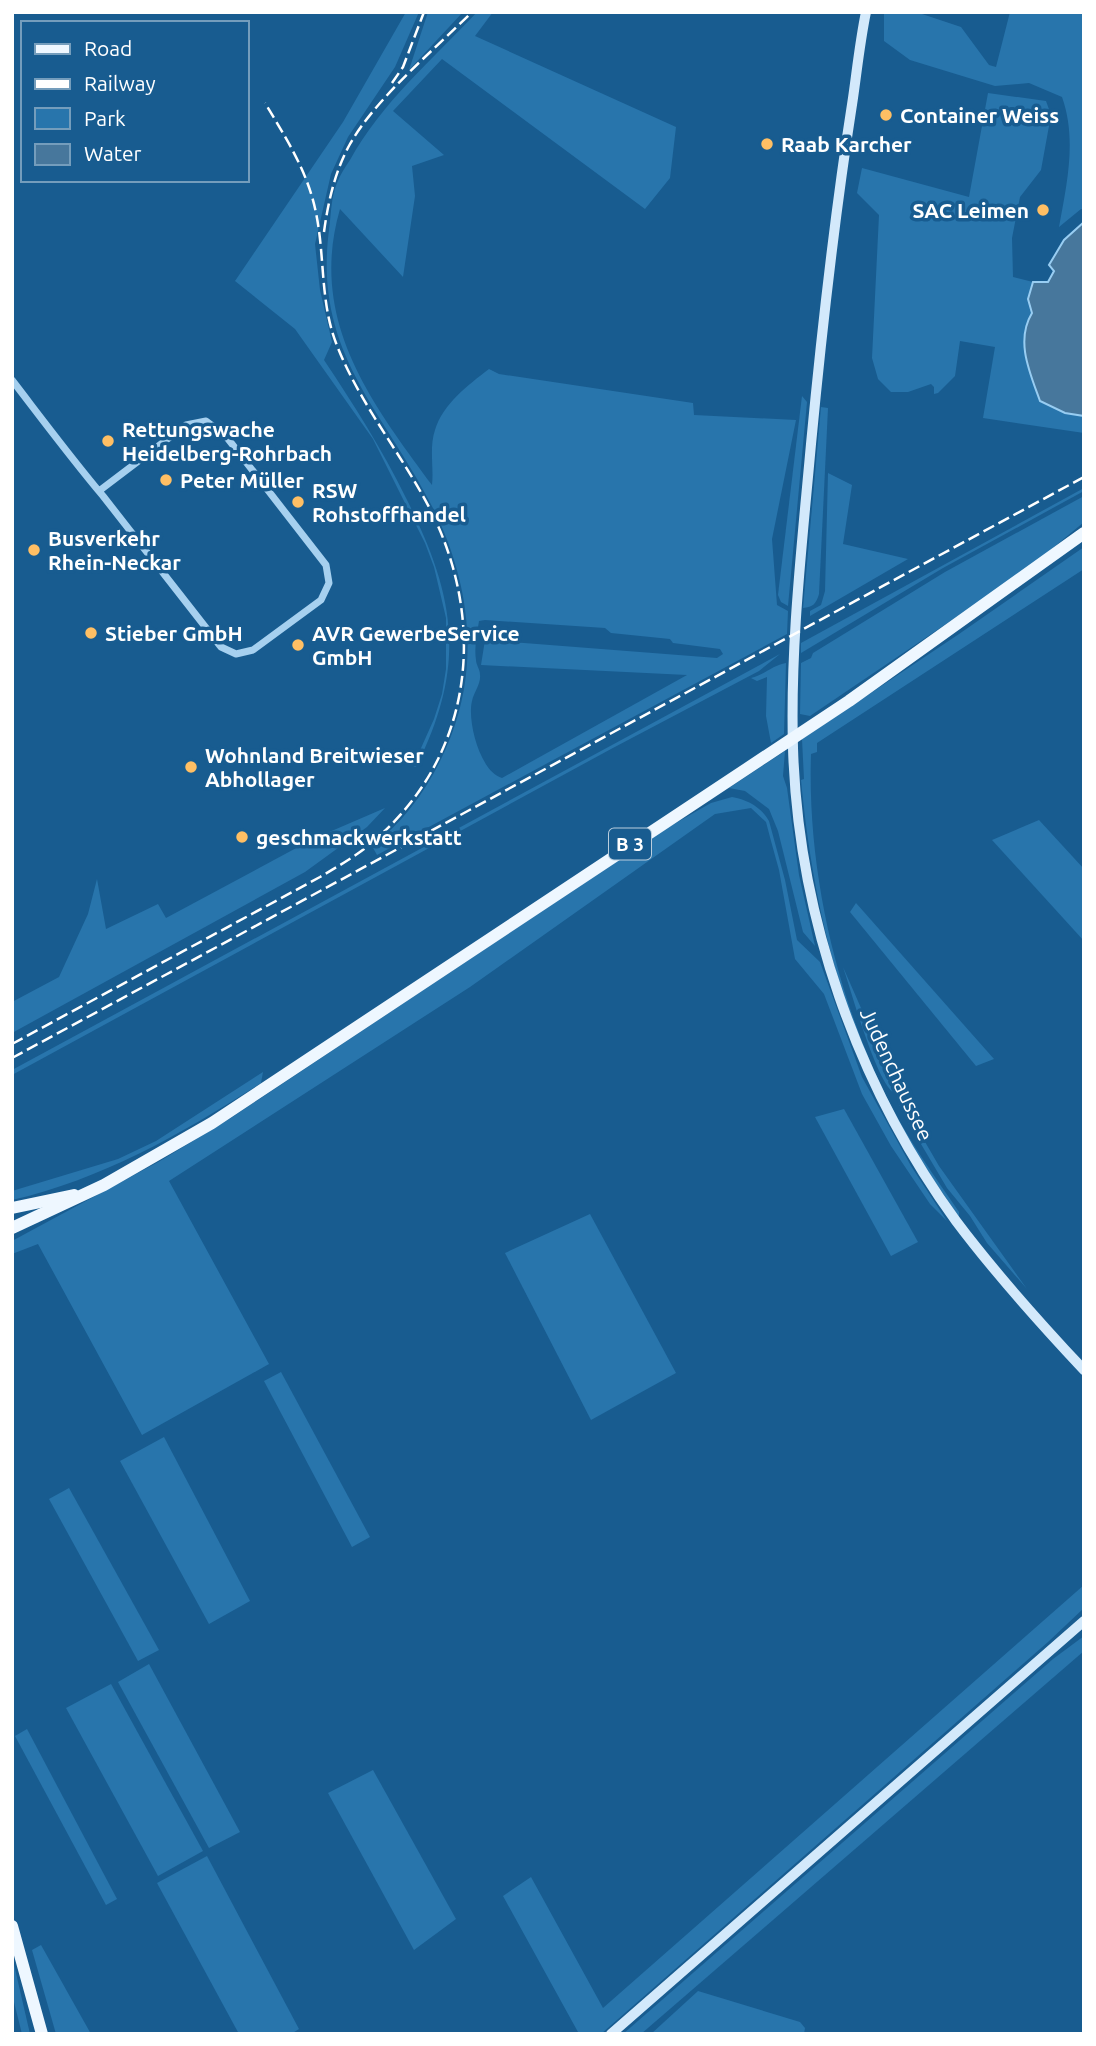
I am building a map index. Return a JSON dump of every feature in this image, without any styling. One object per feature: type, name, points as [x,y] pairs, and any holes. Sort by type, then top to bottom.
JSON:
[{"type":"main road","name":"Judenchaussee","points":[[866,12],[844,156],[818,368],[797,598],[792,714],[795,783],[807,874],[826,953],[844,1007],[884,1102],[916,1160],[958,1223],[1031,1312],[1084,1370]]},
{"type":"main road","name":"B 3","points":[[12,1228],[91,1192],[212,1123],[268,1087],[849,701],[1084,533]]},
{"type":"main road","name":"B 3","points":[[12,1208],[91,1192]]},
{"type":"main road","name":"B 3","points":[[12,1222],[36,1216]]},
{"type":"main road","points":[[611,2034],[1084,1621]]},
{"type":"main road","points":[[12,1926],[42,2034]]},
{"type":"street","points":[[12,380],[221,647],[236,654],[253,650],[321,600],[329,583],[326,565],[225,435],[206,421],[186,425],[99,491]]},
{"type":"green space","points":[[406,12],[419,12],[395,67],[348,137],[331,174],[315,244],[320,290],[332,342],[324,360],[367,428],[406,498],[436,567],[445,600],[449,631],[448,663],[443,696],[416,767],[413,766],[442,694],[446,669],[446,618],[434,567],[425,543],[373,439],[295,329],[235,281],[343,122]]},
{"type":"green space","points":[[428,12],[463,12],[409,70]]},
{"type":"green space","points":[[477,12],[493,12],[475,36],[676,127],[670,178],[645,209],[442,59],[393,111],[444,155],[412,166],[415,196],[403,277],[340,209],[332,249],[332,287],[339,323],[367,390],[432,485],[432,444],[439,421],[457,396],[489,369],[499,374],[693,403],[694,415],[796,420],[772,539],[777,605],[788,611],[787,634],[377,855],[372,846],[409,810],[429,782],[451,736],[466,679],[468,650],[462,593],[446,537],[434,510],[357,379],[342,347],[332,312],[327,274],[332,200],[343,171],[377,119]],"holes":[[[479,621],[605,628],[611,633],[670,639],[673,643],[720,649],[723,654],[717,658],[485,640],[481,665],[687,675],[502,778],[494,774],[477,745],[471,721],[472,701],[480,678],[475,650]]]},
{"type":"green space","points":[[884,12],[916,12],[961,27],[989,65],[996,67],[1010,12],[1084,12],[1084,210],[1081,209],[1059,227],[1070,145],[1067,113],[1062,97],[1029,83],[995,86],[910,60],[884,41]]},
{"type":"green space","points":[[988,93],[1046,101],[1051,115],[1041,170],[1020,197],[1012,238],[1013,277],[1033,282],[1028,299],[1065,413],[1084,416],[1084,433],[983,418],[995,347],[960,341],[955,376],[934,394],[931,384],[908,392],[891,392],[878,379],[872,358],[879,215],[857,193],[862,168],[969,197]]},
{"type":"green space","points":[[802,396],[807,402],[788,606],[781,602],[778,595]]},
{"type":"green space","points":[[821,407],[828,408],[819,594],[814,604],[803,608]]},
{"type":"green space","points":[[828,473],[852,485],[843,544],[908,559],[810,616],[810,611],[821,605],[825,591]]},
{"type":"green space","points":[[1084,488],[1084,491],[943,568],[801,653],[801,643]]},
{"type":"green space","points":[[1084,496],[1084,522],[1030,567],[810,716],[800,714],[801,663],[811,658],[813,653],[945,572]]},
{"type":"green space","points":[[1084,547],[1084,569],[817,743],[817,752],[811,754],[814,843],[820,889],[829,934],[855,1022],[890,1104],[914,1146],[959,1212],[959,1217],[917,1156],[895,1118],[875,1078],[844,996],[831,954],[812,868],[801,780],[804,779],[802,739]]},
{"type":"green space","points":[[780,654],[759,671],[12,1075],[12,1070]]},
{"type":"green space","points":[[786,663],[784,734],[771,743],[766,716],[767,677],[757,681],[751,678]]},
{"type":"green space","points":[[785,751],[783,776],[799,875],[815,946],[803,932],[778,831],[769,809],[745,791],[729,788]]},
{"type":"green space","points":[[732,797],[754,805],[769,821],[797,940],[820,962],[862,1077],[911,1166],[947,1221],[930,1204],[891,1146],[862,1094],[824,994],[795,959],[779,870],[766,822],[751,808],[715,814],[470,987],[169,1181],[269,1364],[142,1435],[38,1244],[12,1254],[12,1241],[160,1161],[231,1118],[667,828],[711,803]]},
{"type":"green space","points":[[385,808],[367,827],[305,872],[12,1033],[12,1002],[59,977],[88,914],[97,879],[106,929],[158,904],[166,918],[313,839]]},
{"type":"green space","points":[[1039,820],[1084,869],[1084,941],[992,840]]},
{"type":"green space","points":[[856,903],[994,1059],[976,1066],[850,912]]},
{"type":"green space","points":[[843,967],[897,1090],[894,1093],[887,1085],[872,1054]]},
{"type":"green space","points":[[263,1072],[261,1083],[141,1152],[78,1180],[12,1200],[12,1191],[118,1159],[156,1141]]},
{"type":"green space","points":[[898,1102],[906,1109],[939,1166],[1027,1289],[987,1243],[970,1216],[947,1188]]},
{"type":"green space","points":[[844,1109],[918,1242],[891,1256],[815,1117]]},
{"type":"green space","points":[[590,1214],[676,1373],[591,1420],[505,1253]]},
{"type":"green space","points":[[281,1372],[370,1537],[352,1547],[264,1381]]},
{"type":"green space","points":[[164,1437],[250,1601],[209,1624],[120,1461]]},
{"type":"green space","points":[[69,1488],[159,1650],[138,1661],[49,1499]]},
{"type":"green space","points":[[1084,1585],[1084,1608],[1048,1642],[601,2034],[577,2034],[503,1896],[531,1877],[603,2008]]},
{"type":"green space","points":[[1084,1636],[1084,1651],[641,2034],[623,2034],[1053,1659]]},
{"type":"green space","points":[[149,1664],[240,1832],[209,1848],[118,1682]]},
{"type":"green space","points":[[111,1684],[203,1851],[158,1876],[66,1708]]},
{"type":"green space","points":[[27,1729],[117,1899],[106,1905],[15,1736]]},
{"type":"green space","points":[[373,1770],[456,1919],[414,1950],[328,1793]]},
{"type":"green space","points":[[207,1856],[299,2029],[291,2034],[239,2034],[157,1883]]},
{"type":"green space","points":[[41,1945],[91,2034],[56,2034],[32,1950]]},
{"type":"green space","points":[[12,1956],[30,2034],[22,2034],[12,1994]]},
{"type":"green space","points":[[698,1991],[800,2022],[805,2028],[804,2034],[651,2034]]},
{"type":"water","points":[[1084,222],[1084,416],[1065,413],[1040,401],[1024,346],[1027,324],[1032,313],[1028,299],[1033,282],[1048,282],[1054,271],[1049,265],[1064,240]]},
{"type":"railway","points":[[392,83],[403,67],[424,12]]},
{"type":"railway","points":[[324,232],[336,176],[361,127],[390,92],[472,12]]},
{"type":"railway","points":[[12,1044],[320,877],[357,854],[377,838],[409,804],[434,766],[451,726],[461,684],[464,640],[459,596],[448,552],[419,488],[368,407],[336,343],[327,311],[319,229],[308,183],[265,103]]},
{"type":"railway","points":[[12,1058],[1084,477]]},
{"type":"place","name":"Container Weiss","points":[[886,115]]},
{"type":"place","name":"Raab Karcher","points":[[767,144]]},
{"type":"place","name":"SAC Leimen","points":[[1043,210]]},
{"type":"place","name":"Rettungswache Heidelberg-Rohrbach","points":[[108,441]]},
{"type":"place","name":"Peter Müller","points":[[166,480]]},
{"type":"place","name":"RSW Rohstoffhandel","points":[[298,502]]},
{"type":"place","name":"Busverkehr Rhein-Neckar","points":[[34,550]]},
{"type":"place","name":"Stieber GmbH","points":[[91,633]]},
{"type":"place","name":"AVR GewerbeService GmbH","points":[[298,645]]},
{"type":"place","name":"Wohnland Breitwieser Abhollager","points":[[191,767]]},
{"type":"place","name":"geschmackwerkstatt","points":[[242,837]]}]
